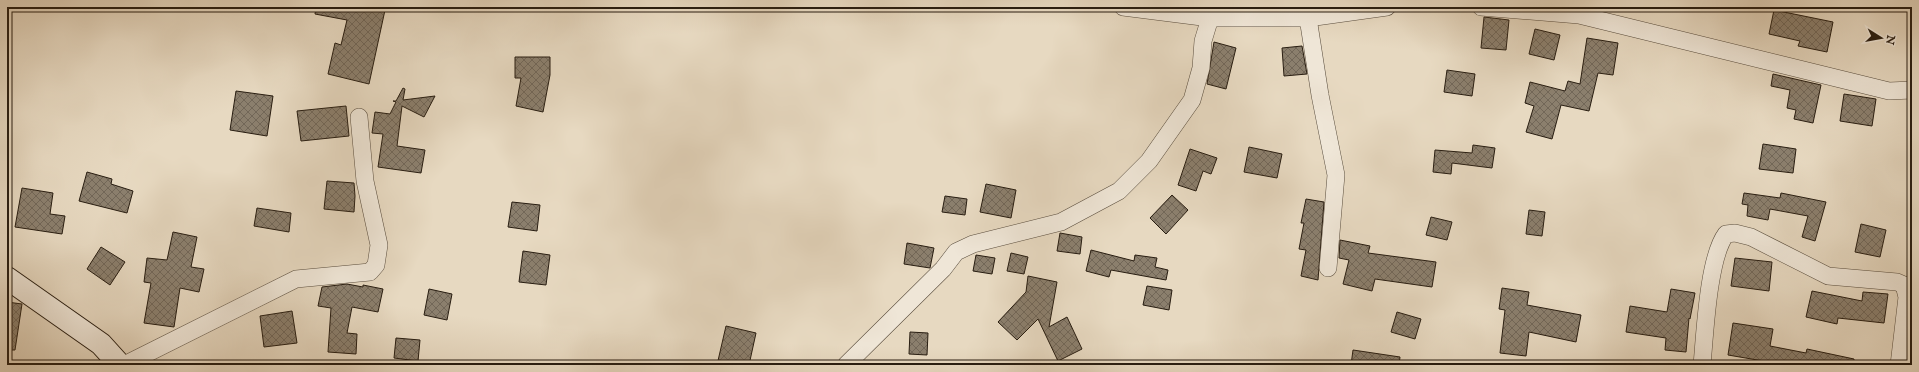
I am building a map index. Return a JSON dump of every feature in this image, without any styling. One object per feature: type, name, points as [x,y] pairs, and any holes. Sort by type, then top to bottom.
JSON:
[{"type":"main road","points":[[7,278],[102,344],[120,365]]},
{"type":"street","points":[[1123,7],[1308,18],[1387,7]]},
{"type":"street","points":[[1481,7],[1579,11],[1888,92],[1912,90]]},
{"type":"street","points":[[846,365],[943,269],[956,252],[973,244],[1061,222],[1119,191],[1149,161],[1192,100],[1201,68],[1203,41],[1211,12]]},
{"type":"street","points":[[1308,18],[1320,95],[1336,175],[1328,268]]},
{"type":"street","points":[[124,365],[296,279],[370,272],[376,265],[379,245],[366,181],[359,117]]},
{"type":"street","points":[[1702,365],[1705,326],[1716,255],[1721,241],[1726,234],[1735,233],[1751,237],[1828,276],[1897,282],[1904,285],[1907,297],[1899,365]]},
{"type":"building","points":[[316,7],[371,7],[385,10],[369,84],[328,74],[335,43],[341,45],[347,20],[315,14]]},
{"type":"building","points":[[1774,10],[1833,22],[1827,52],[1798,46],[1800,41],[1769,34]]},
{"type":"building","points":[[1484,17],[1509,20],[1506,50],[1481,48]]},
{"type":"building","points":[[1535,29],[1560,35],[1554,60],[1529,54]]},
{"type":"building","points":[[1587,38],[1618,43],[1613,75],[1598,73],[1589,111],[1561,105],[1552,139],[1526,132],[1534,106],[1525,103],[1530,82],[1565,91],[1568,81],[1580,84]]},
{"type":"building","points":[[1214,42],[1236,48],[1226,89],[1207,84]]},
{"type":"building","points":[[1302,46],[1307,74],[1284,76],[1282,48]]},
{"type":"building","points":[[515,57],[550,57],[550,75],[543,112],[516,106],[521,78],[515,78]]},
{"type":"building","points":[[1447,70],[1475,74],[1472,96],[1444,92]]},
{"type":"building","points":[[1773,74],[1821,85],[1813,123],[1794,119],[1796,110],[1787,108],[1790,90],[1771,86]]},
{"type":"building","points":[[403,88],[405,89],[403,100],[435,96],[424,117],[402,106],[397,146],[425,150],[421,173],[378,167],[383,134],[372,133],[375,112],[390,114],[396,102],[393,101],[396,101]]},
{"type":"building","points":[[236,91],[273,96],[267,136],[230,130]]},
{"type":"building","points":[[1844,94],[1876,99],[1872,126],[1840,121]]},
{"type":"building","points":[[346,106],[349,136],[301,141],[297,111]]},
{"type":"building","points":[[1763,144],[1796,149],[1793,173],[1759,169]]},
{"type":"building","points":[[1473,145],[1495,148],[1492,168],[1452,163],[1451,174],[1433,172],[1435,150],[1472,153]]},
{"type":"building","points":[[1249,147],[1282,154],[1277,178],[1244,172]]},
{"type":"building","points":[[1190,149],[1217,158],[1211,174],[1203,171],[1196,191],[1178,185]]},
{"type":"building","points":[[87,172],[112,179],[111,184],[133,191],[127,213],[79,201]]},
{"type":"building","points":[[327,181],[354,183],[354,212],[324,209]]},
{"type":"building","points":[[986,184],[1016,190],[1011,218],[980,212]]},
{"type":"building","points":[[22,188],[53,193],[50,214],[65,216],[62,234],[15,227]]},
{"type":"building","points":[[1744,193],[1780,198],[1781,193],[1826,202],[1815,241],[1802,237],[1808,216],[1770,209],[1768,220],[1747,216],[1748,205],[1742,204]]},
{"type":"building","points":[[1172,195],[1188,210],[1166,234],[1150,218]]},
{"type":"building","points":[[945,196],[967,199],[965,215],[942,212]]},
{"type":"building","points":[[1306,199],[1324,202],[1318,280],[1301,276],[1306,250],[1299,249],[1304,223],[1301,223]]},
{"type":"building","points":[[512,202],[540,205],[537,231],[508,227]]},
{"type":"building","points":[[257,208],[291,213],[289,232],[254,226]]},
{"type":"building","points":[[1529,210],[1545,212],[1542,236],[1526,234]]},
{"type":"building","points":[[1431,217],[1452,222],[1447,240],[1426,235]]},
{"type":"building","points":[[1861,224],[1886,230],[1880,257],[1855,252]]},
{"type":"building","points":[[173,232],[197,237],[191,267],[204,269],[199,292],[180,288],[174,327],[144,323],[151,283],[144,282],[147,258],[167,260]]},
{"type":"building","points":[[1060,233],[1082,237],[1080,254],[1057,251]]},
{"type":"building","points":[[1340,240],[1370,246],[1368,253],[1436,262],[1432,287],[1375,279],[1372,291],[1343,284],[1349,260],[1339,258]]},
{"type":"building","points":[[907,243],[934,248],[930,268],[904,264]]},
{"type":"building","points":[[101,247],[125,262],[110,285],[87,269]]},
{"type":"building","points":[[1091,250],[1134,261],[1135,255],[1157,258],[1155,267],[1168,270],[1166,280],[1111,270],[1109,277],[1086,271]]},
{"type":"building","points":[[523,251],[550,255],[546,285],[519,282]]},
{"type":"building","points":[[1011,253],[1028,257],[1024,274],[1007,271]]},
{"type":"building","points":[[976,255],[995,258],[992,274],[973,271]]},
{"type":"building","points":[[1735,258],[1772,262],[1769,291],[1731,286]]},
{"type":"building","points":[[1028,276],[1057,282],[1049,327],[1067,317],[1082,349],[1058,361],[1038,319],[1017,340],[998,322],[1026,292]]},
{"type":"building","points":[[347,284],[363,287],[363,285],[383,289],[378,312],[352,307],[347,333],[357,334],[356,354],[328,352],[331,308],[318,306],[322,287]]},
{"type":"building","points":[[1147,286],[1172,290],[1169,310],[1143,305]]},
{"type":"building","points":[[1502,288],[1529,292],[1527,305],[1581,315],[1576,342],[1529,332],[1526,356],[1500,353],[1505,310],[1499,309]]},
{"type":"building","points":[[429,289],[452,294],[447,320],[424,315]]},
{"type":"building","points":[[1671,289],[1695,293],[1690,319],[1689,318],[1686,352],[1665,350],[1666,338],[1626,332],[1630,306],[1667,312]]},
{"type":"building","points":[[1812,291],[1862,301],[1863,292],[1888,294],[1884,323],[1838,318],[1837,324],[1806,317]]},
{"type":"building","points":[[7,302],[22,304],[15,350],[7,350]]},
{"type":"building","points":[[292,311],[297,343],[264,347],[260,316]]},
{"type":"building","points":[[1397,312],[1421,319],[1415,339],[1391,332]]},
{"type":"building","points":[[1733,323],[1773,329],[1770,346],[1806,353],[1807,349],[1854,359],[1854,365],[1775,365],[1775,363],[1728,355]]},
{"type":"building","points":[[726,326],[756,333],[749,365],[717,365]]},
{"type":"building","points":[[910,332],[928,333],[927,355],[909,354]]},
{"type":"building","points":[[396,338],[420,340],[418,361],[394,358]]},
{"type":"building","points":[[1353,350],[1400,357],[1399,365],[1351,365]]}]
